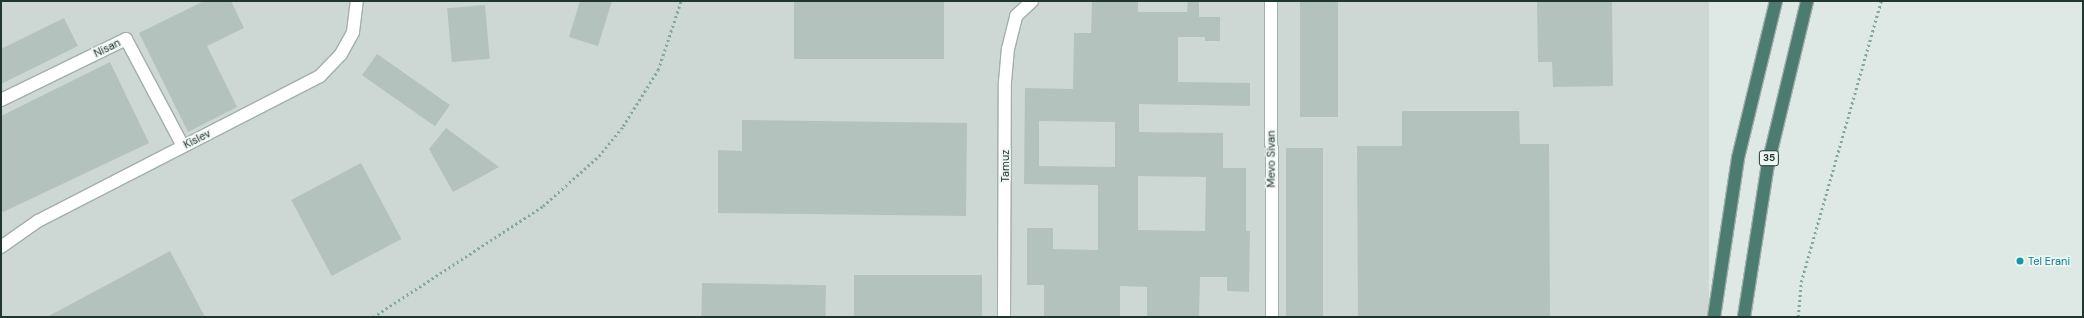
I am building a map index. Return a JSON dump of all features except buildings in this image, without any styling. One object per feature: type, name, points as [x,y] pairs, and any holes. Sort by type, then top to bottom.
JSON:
[{"type":"highway","points":[[1714,317],[1738,158],[1776,1]]},
{"type":"highway","name":"35","points":[[1744,317],[1768,164],[1807,1]]},
{"type":"street","name":"Kislev","points":[[1,247],[38,220],[320,76],[341,54],[353,32],[357,1]]},
{"type":"street","name":"Tamuz","points":[[1004,317],[1005,82],[1008,49],[1016,16],[1032,1]]},
{"type":"street","name":"Mevo Sivan","points":[[1271,1],[1272,317]]},
{"type":"street","name":"Nisan","points":[[1,100],[126,38],[183,146]]},
{"type":"path","points":[[373,317],[543,206],[598,156],[623,126],[658,70],[681,1]]},
{"type":"path","points":[[1798,317],[1801,282],[1881,1]]},
{"type":"shaded area","points":[[1,1],[1709,1],[1709,317],[1,317]]},
{"type":"place","name":"Tel Erani","points":[[2020,261]]}]
